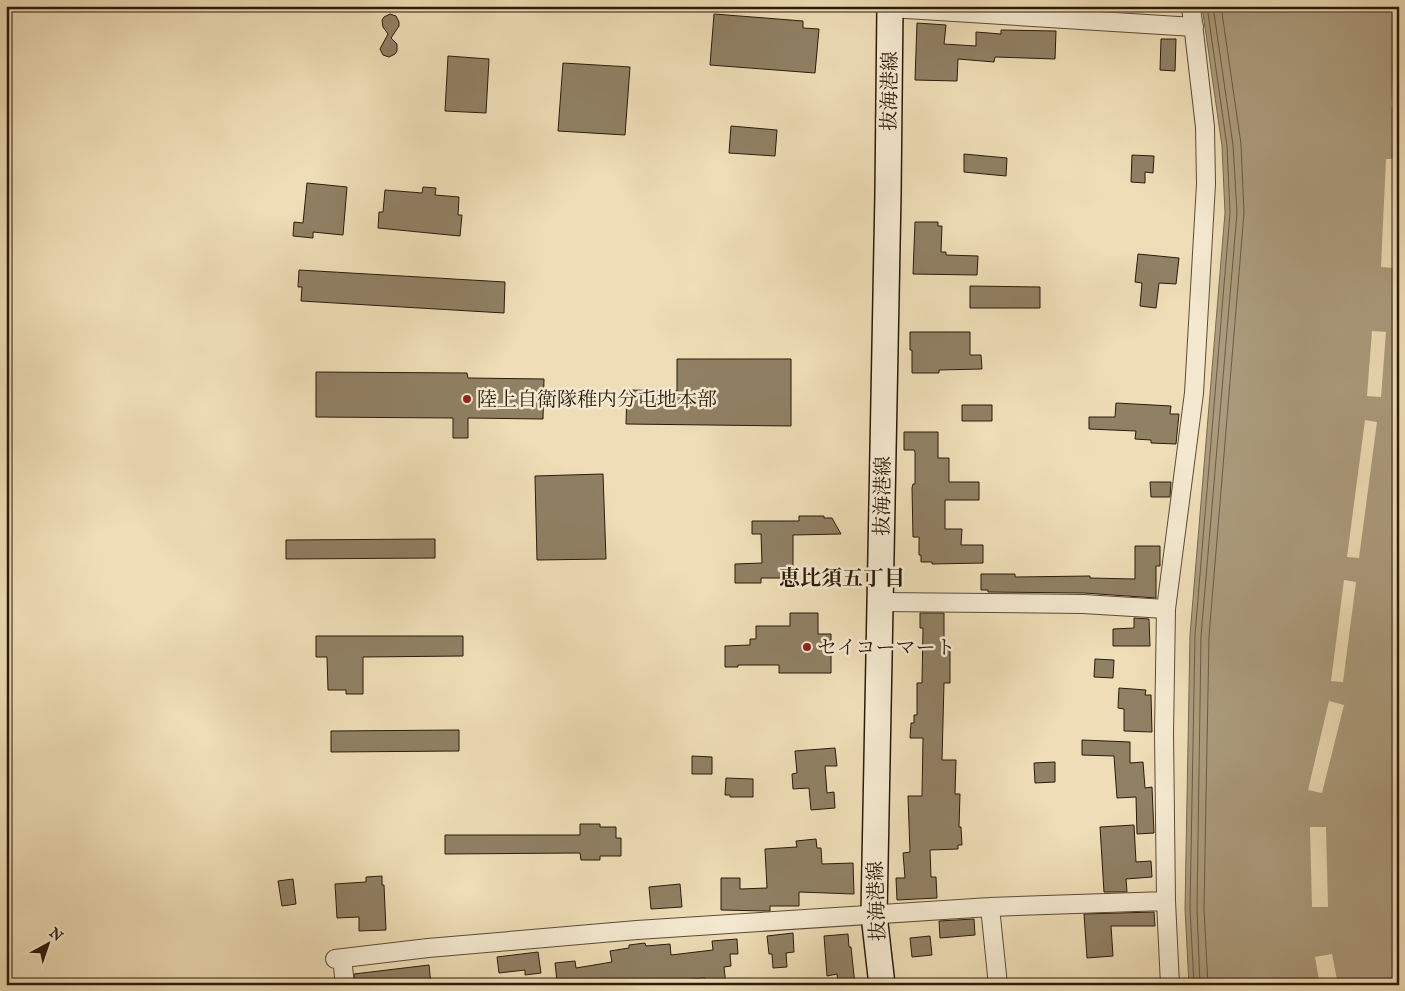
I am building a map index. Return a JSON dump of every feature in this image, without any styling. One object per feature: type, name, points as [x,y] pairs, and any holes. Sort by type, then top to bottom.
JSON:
[{"type":"main road","name":"抜海港線","points":[[882,985],[874,915],[890,7]]},
{"type":"street","points":[[1170,985],[1166,901],[1164,733],[1166,609],[1194,393],[1206,184],[1205,127],[1191,6]]},
{"type":"street","points":[[890,7],[1194,27]]},
{"type":"street","points":[[880,602],[1083,604],[1166,609]]},
{"type":"street","points":[[344,985],[339,959],[428,948],[628,931],[874,915],[1166,901]]},
{"type":"street","points":[[990,908],[998,985]]},
{"type":"water","points":[[1202,6],[1399,6],[1399,985],[1189,985],[1185,909],[1190,635],[1225,213],[1222,146]]},
{"type":"pier","points":[[1397,19],[1399,19],[1399,108],[1391,107]]},
{"type":"pier","points":[[1386,159],[1399,159],[1394,268],[1381,267]]},
{"type":"pier","points":[[1372,331],[1386,332],[1381,397],[1367,396]]},
{"type":"pier","points":[[1365,420],[1377,422],[1359,558],[1347,557]]},
{"type":"pier","points":[[1344,580],[1356,582],[1343,682],[1331,681]]},
{"type":"pier","points":[[1329,701],[1344,705],[1322,793],[1308,790]]},
{"type":"pier","points":[[1310,827],[1326,827],[1328,907],[1312,907]]},
{"type":"pier","points":[[1332,954],[1338,985],[1320,985],[1315,957]]},
{"type":"building","points":[[390,14],[396,16],[399,26],[391,38],[397,44],[397,51],[389,57],[383,55],[380,49],[388,34],[383,27],[382,20]]},
{"type":"building","points":[[714,14],[803,21],[803,28],[819,29],[815,73],[710,65]]},
{"type":"building","points":[[917,23],[946,25],[944,44],[976,46],[976,32],[1001,34],[1001,30],[1056,31],[1055,59],[995,57],[994,62],[958,59],[957,81],[915,80]]},
{"type":"building","points":[[1161,39],[1176,39],[1175,71],[1160,70]]},
{"type":"building","points":[[448,56],[489,59],[486,113],[445,111]]},
{"type":"building","points":[[563,63],[630,67],[625,135],[558,131]]},
{"type":"building","points":[[731,126],[777,130],[775,156],[729,153]]},
{"type":"building","points":[[964,154],[1007,158],[1006,176],[964,172]]},
{"type":"building","points":[[1132,155],[1154,156],[1153,173],[1145,172],[1145,183],[1131,182]]},
{"type":"building","points":[[307,183],[347,187],[343,235],[313,232],[313,238],[293,236],[294,222],[303,223]]},
{"type":"building","points":[[423,187],[436,188],[435,195],[459,197],[458,215],[462,215],[460,236],[378,228],[379,212],[383,212],[385,190],[422,193]]},
{"type":"building","points":[[915,222],[938,222],[938,226],[942,226],[941,252],[946,252],[946,255],[978,256],[977,275],[913,274]]},
{"type":"building","points":[[1138,254],[1179,258],[1176,284],[1159,283],[1156,308],[1140,306],[1142,283],[1135,282]]},
{"type":"building","points":[[299,270],[505,282],[504,313],[301,301],[302,287],[298,287]]},
{"type":"building","points":[[970,286],[1040,287],[1040,308],[970,308]]},
{"type":"building","points":[[910,332],[970,332],[970,355],[981,355],[982,369],[939,370],[939,373],[912,373]]},
{"type":"building","points":[[677,359],[791,359],[791,426],[626,424],[627,390],[677,391]]},
{"type":"building","points":[[316,372],[467,373],[468,378],[544,379],[543,419],[468,418],[468,438],[453,438],[453,418],[316,417]]},
{"type":"building","points":[[1116,403],[1171,406],[1170,414],[1179,414],[1176,444],[1151,443],[1151,440],[1135,439],[1136,431],[1089,429],[1089,417],[1115,417]]},
{"type":"building","points":[[962,405],[992,405],[992,421],[962,421]]},
{"type":"building","points":[[904,432],[938,432],[938,458],[949,458],[949,482],[979,482],[979,500],[945,500],[945,529],[962,529],[961,545],[983,545],[983,563],[932,564],[932,562],[921,562],[919,537],[913,537],[912,488],[913,484],[915,484],[915,452],[914,450],[904,450]]},
{"type":"building","points":[[603,474],[606,559],[537,560],[535,476]]},
{"type":"building","points":[[1150,482],[1171,482],[1170,497],[1151,497]]},
{"type":"building","points":[[799,516],[824,516],[824,518],[832,518],[841,534],[793,535],[793,578],[761,578],[761,583],[735,583],[735,564],[762,563],[761,534],[752,534],[752,521],[799,521]]},
{"type":"building","points":[[435,539],[435,558],[286,559],[286,540]]},
{"type":"building","points":[[1135,546],[1160,546],[1160,566],[1156,566],[1156,598],[1084,593],[988,592],[988,590],[981,590],[981,574],[1015,574],[1015,577],[1090,576],[1090,578],[1135,579]]},
{"type":"building","points":[[790,613],[818,613],[818,634],[831,634],[831,673],[779,673],[779,665],[738,665],[738,667],[725,667],[725,646],[750,645],[750,639],[756,639],[756,626],[790,626]]},
{"type":"building","points":[[920,613],[944,613],[944,646],[950,646],[950,683],[944,683],[942,760],[956,760],[955,794],[960,794],[959,827],[961,827],[962,845],[958,845],[958,849],[930,850],[931,877],[936,877],[937,898],[897,900],[896,878],[905,878],[903,853],[910,852],[908,796],[922,796],[923,738],[910,738],[911,723],[914,723],[914,715],[917,715],[917,683],[922,683],[923,628],[920,628]]},
{"type":"building","points":[[1134,618],[1149,619],[1150,646],[1113,646],[1113,629],[1134,628]]},
{"type":"building","points":[[316,636],[463,636],[463,656],[363,657],[363,694],[346,694],[346,690],[328,690],[327,657],[316,657]]},
{"type":"building","points":[[1095,659],[1114,660],[1113,678],[1094,677]]},
{"type":"building","points":[[1119,688],[1146,690],[1145,695],[1151,695],[1152,732],[1124,731],[1124,709],[1118,708]]},
{"type":"building","points":[[459,730],[459,751],[331,752],[331,731]]},
{"type":"building","points":[[1082,740],[1130,742],[1130,763],[1143,762],[1145,788],[1152,787],[1154,833],[1137,834],[1136,797],[1117,798],[1114,756],[1082,755]]},
{"type":"building","points":[[835,748],[837,766],[825,766],[827,793],[834,792],[835,808],[811,810],[809,788],[793,789],[792,774],[797,773],[795,751]]},
{"type":"building","points":[[692,756],[712,757],[712,774],[692,774]]},
{"type":"building","points":[[1055,762],[1055,782],[1035,783],[1034,763]]},
{"type":"building","points":[[726,778],[753,779],[753,797],[730,797],[730,795],[725,795]]},
{"type":"building","points":[[580,824],[600,824],[600,827],[616,827],[616,838],[621,838],[621,856],[600,856],[600,860],[581,860],[580,853],[445,854],[445,835],[580,835]]},
{"type":"building","points":[[1134,825],[1136,862],[1151,861],[1152,877],[1126,879],[1127,892],[1104,892],[1100,827]]},
{"type":"building","points":[[816,839],[817,848],[821,848],[822,864],[853,863],[854,894],[799,892],[799,906],[770,906],[770,911],[721,910],[721,878],[740,878],[740,889],[767,888],[765,849],[797,847],[796,841]]},
{"type":"building","points":[[382,876],[386,930],[359,931],[359,917],[337,918],[335,884],[366,882],[366,877]]},
{"type":"building","points":[[293,879],[296,904],[282,906],[278,881]]},
{"type":"building","points":[[680,884],[682,907],[651,909],[649,887]]},
{"type":"building","points":[[1154,912],[1155,926],[1111,926],[1113,956],[1087,958],[1084,914]]},
{"type":"building","points":[[974,919],[975,935],[940,938],[939,921]]},
{"type":"building","points":[[793,933],[794,952],[786,953],[787,967],[773,968],[772,954],[769,954],[767,936]]},
{"type":"building","points":[[848,934],[855,985],[838,985],[837,974],[827,976],[824,936]]},
{"type":"building","points":[[930,936],[932,955],[912,957],[910,938]]},
{"type":"building","points":[[737,939],[738,954],[730,954],[731,966],[724,967],[726,985],[705,985],[705,978],[656,982],[656,985],[634,985],[634,982],[618,985],[564,985],[564,981],[557,981],[555,963],[575,961],[576,968],[612,962],[610,951],[629,948],[629,945],[645,943],[646,946],[670,944],[671,955],[713,950],[712,941]]},
{"type":"building","points":[[538,952],[541,973],[525,975],[525,970],[499,973],[497,957]]},
{"type":"building","points":[[429,965],[431,985],[355,985],[354,974]]},
{"type":"place","name":"陸上自衛隊稚内分屯地本部","points":[[467,399]]},
{"type":"place","name":"セイコーマート","points":[[807,647]]},
{"type":"district","name":"恵比須五丁目","points":[[842,578]]}]
